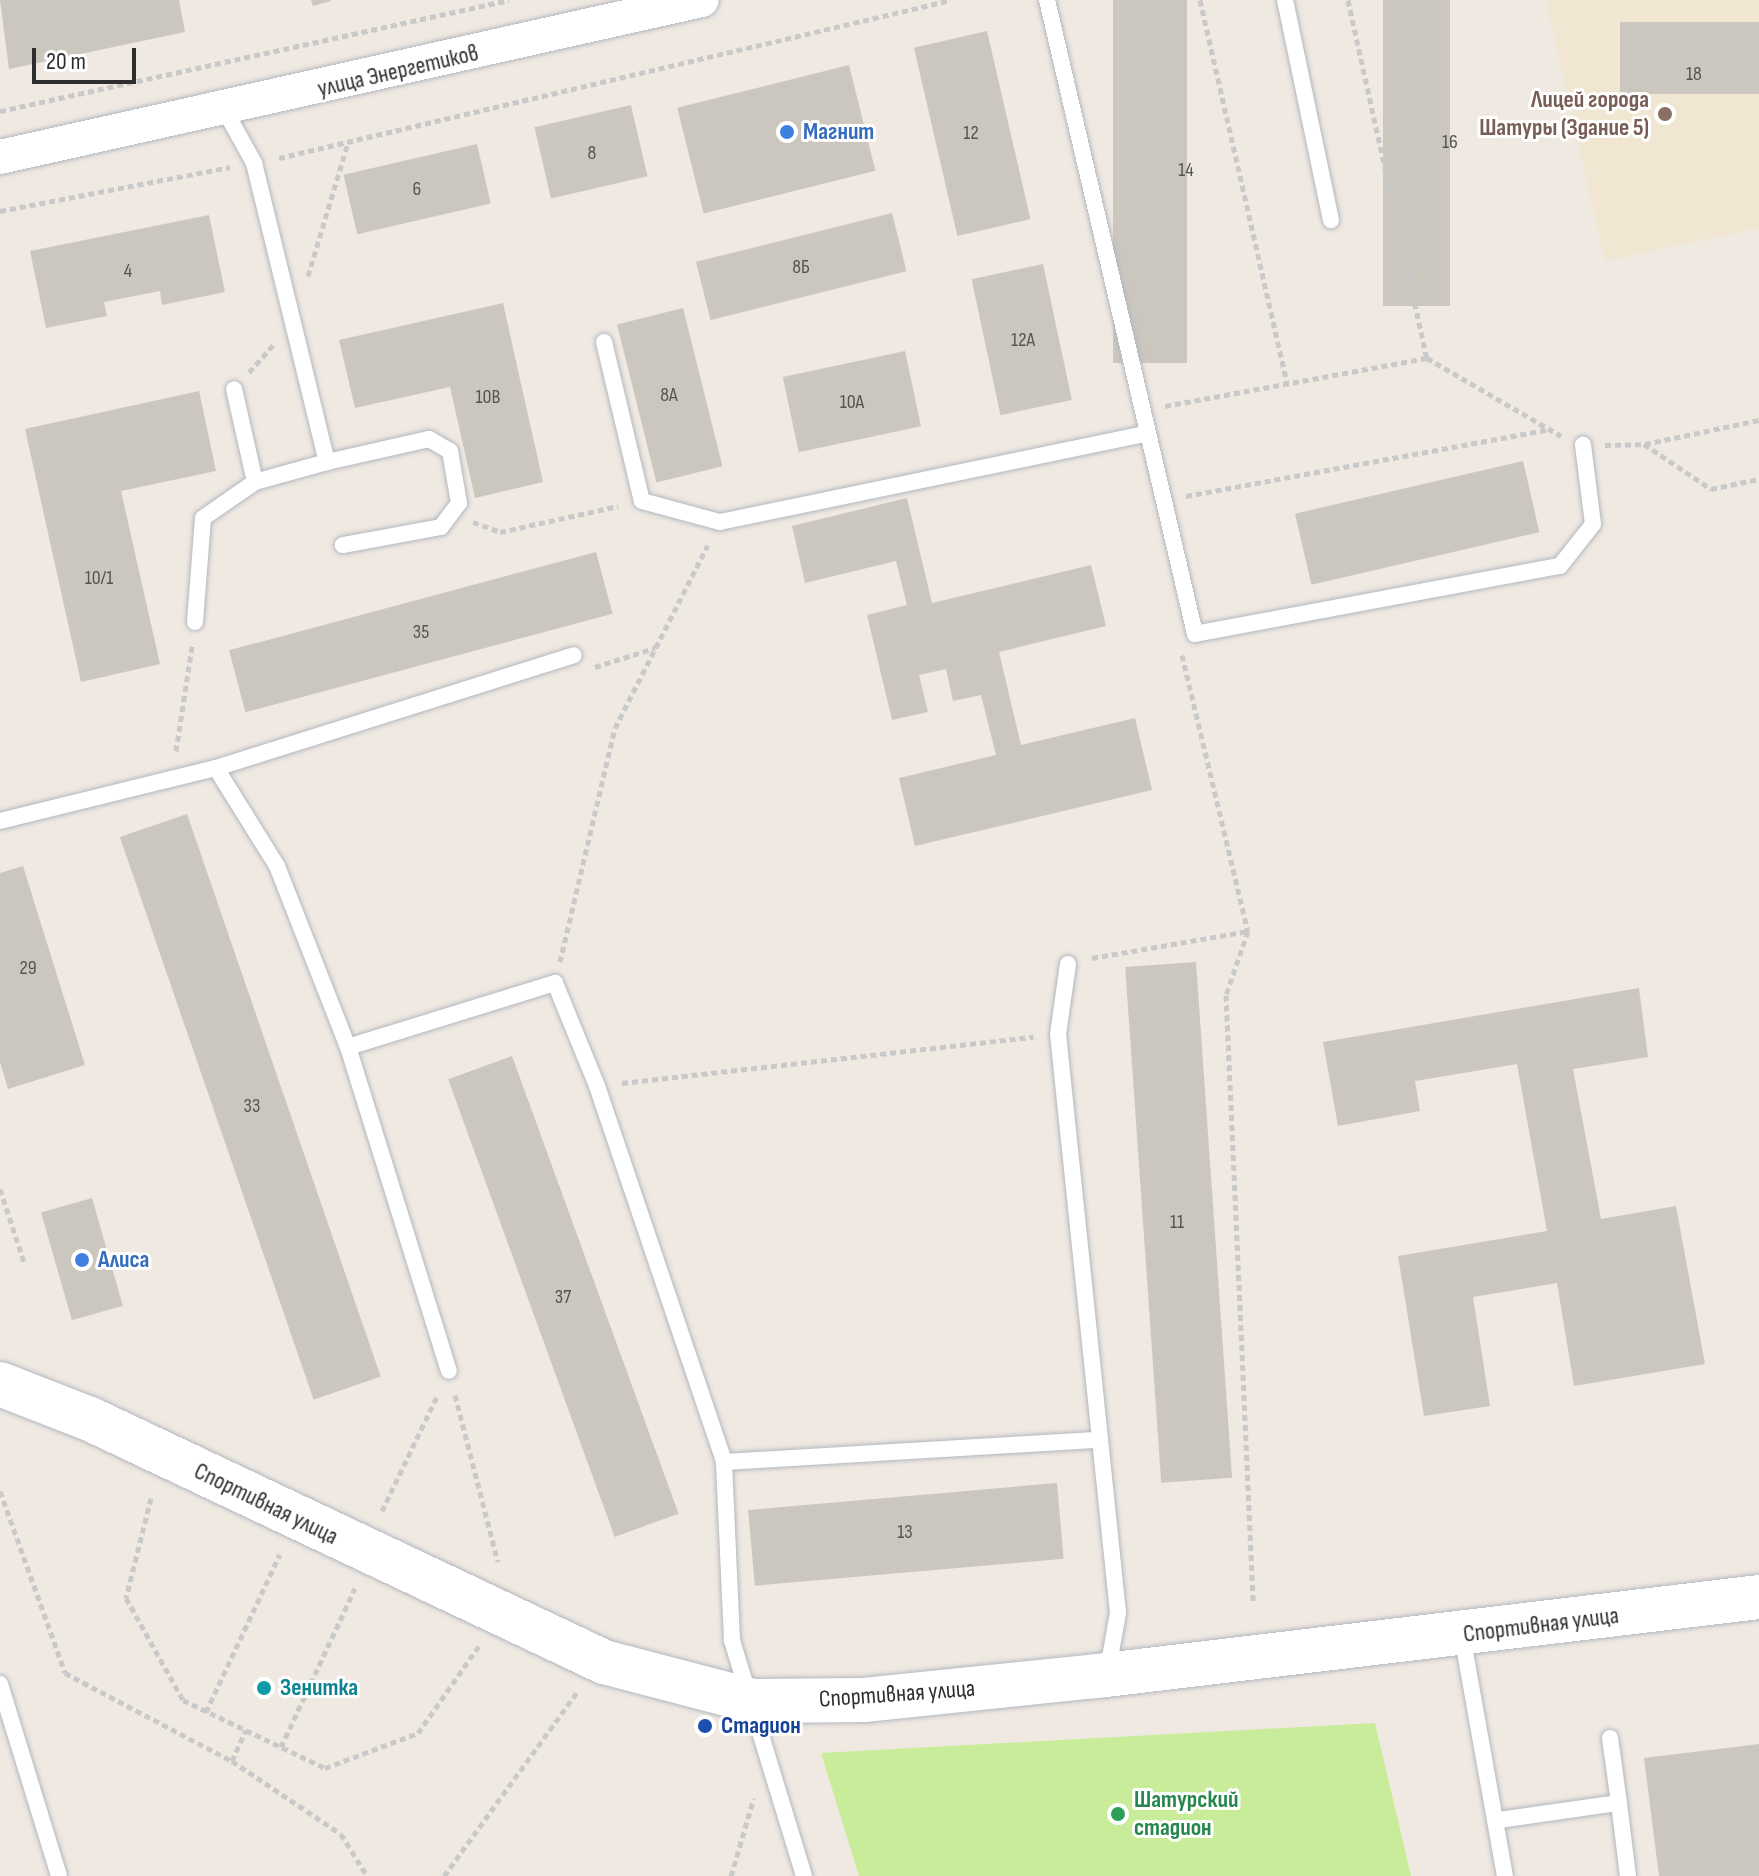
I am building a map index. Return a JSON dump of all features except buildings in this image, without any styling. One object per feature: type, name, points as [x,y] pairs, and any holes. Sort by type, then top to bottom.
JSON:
[{"type":"street","name":"улица Энергетиков","points":[[0,157],[702,0]]},
{"type":"street","name":"Спортивная улица","points":[[0,1384],[90,1419],[604,1662],[753,1701],[864,1700],[1106,1675],[1462,1635],[1759,1597]]},
{"type":"lane","points":[[1047,0],[1195,634],[1560,566],[1593,524],[1583,445]]},
{"type":"lane","points":[[1285,0],[1331,220]]},
{"type":"lane","points":[[224,109],[254,163],[327,462]]},
{"type":"lane","points":[[604,342],[642,501],[720,522],[1148,433]]},
{"type":"lane","points":[[234,389],[255,482]]},
{"type":"lane","points":[[195,622],[203,518],[255,482],[429,439],[450,451],[459,503],[441,527],[343,545]]},
{"type":"lane","points":[[0,821],[73,807],[173,773],[216,768],[574,655]]},
{"type":"lane","points":[[216,768],[277,866],[348,1047],[449,1371]]},
{"type":"lane","points":[[1068,964],[1058,1034],[1118,1613],[1106,1675]]},
{"type":"lane","points":[[348,1047],[555,983],[597,1086],[724,1462],[732,1640],[804,1876]]},
{"type":"lane","points":[[724,1462],[1099,1440]]},
{"type":"lane","points":[[1462,1635],[1499,1820],[1505,1876]]},
{"type":"lane","points":[[0,1684],[59,1876]]},
{"type":"lane","points":[[1610,1738],[1628,1876]]},
{"type":"lane","points":[[1499,1820],[1619,1803]]},
{"type":"path","points":[[0,111],[509,0]]},
{"type":"path","points":[[0,211],[254,163],[951,0]]},
{"type":"path","points":[[1200,0],[1287,383]]},
{"type":"path","points":[[1348,0],[1427,358]]},
{"type":"path","points":[[1143,410],[1427,358],[1547,430],[1583,445],[1644,444],[1759,420]]},
{"type":"path","points":[[1163,500],[1547,430]]},
{"type":"path","points":[[1644,444],[1711,489],[1759,479]]},
{"type":"path","points":[[451,514],[500,532],[642,501]]},
{"type":"path","points":[[555,983],[615,728],[720,522]]},
{"type":"path","points":[[173,773],[195,622]]},
{"type":"path","points":[[574,655],[585,670],[655,648]]},
{"type":"path","points":[[1068,964],[1248,931],[1226,995],[1253,1600]]},
{"type":"path","points":[[597,1086],[1058,1034]]},
{"type":"path","points":[[0,1189],[25,1265]]},
{"type":"path","points":[[382,1511],[449,1371]]},
{"type":"path","points":[[449,1371],[498,1562]]},
{"type":"path","points":[[0,1491],[65,1673],[232,1761],[341,1834],[367,1876]]},
{"type":"path","points":[[151,1498],[126,1598],[183,1700],[325,1768],[418,1733],[481,1642]]},
{"type":"path","points":[[206,1712],[280,1554]]},
{"type":"path","points":[[281,1747],[355,1587]]},
{"type":"path","points":[[444,1876],[582,1686]]},
{"type":"path","points":[[232,1761],[246,1730]]},
{"type":"path","points":[[731,1876],[767,1751]]},
{"type":"shaded area","name":"Лицей города Шатуры (Здание 5)","points":[[1546,0],[1759,0],[1759,228],[1605,261]]},
{"type":"green space","name":"Шатурский стадион","points":[[1375,1723],[1411,1876],[859,1876],[821,1753]]},
{"type":"place","name":"Лицей города Шатуры (Здание 5)","points":[[1665,114]]},
{"type":"place","name":"Магнит","points":[[787,132]]},
{"type":"place","name":"Алиса","points":[[82,1260]]},
{"type":"place","name":"Зенитка","points":[[264,1688]]},
{"type":"place","name":"Стадион","points":[[705,1726]]},
{"type":"place","name":"Шатурский стадион","points":[[1118,1814]]}]
